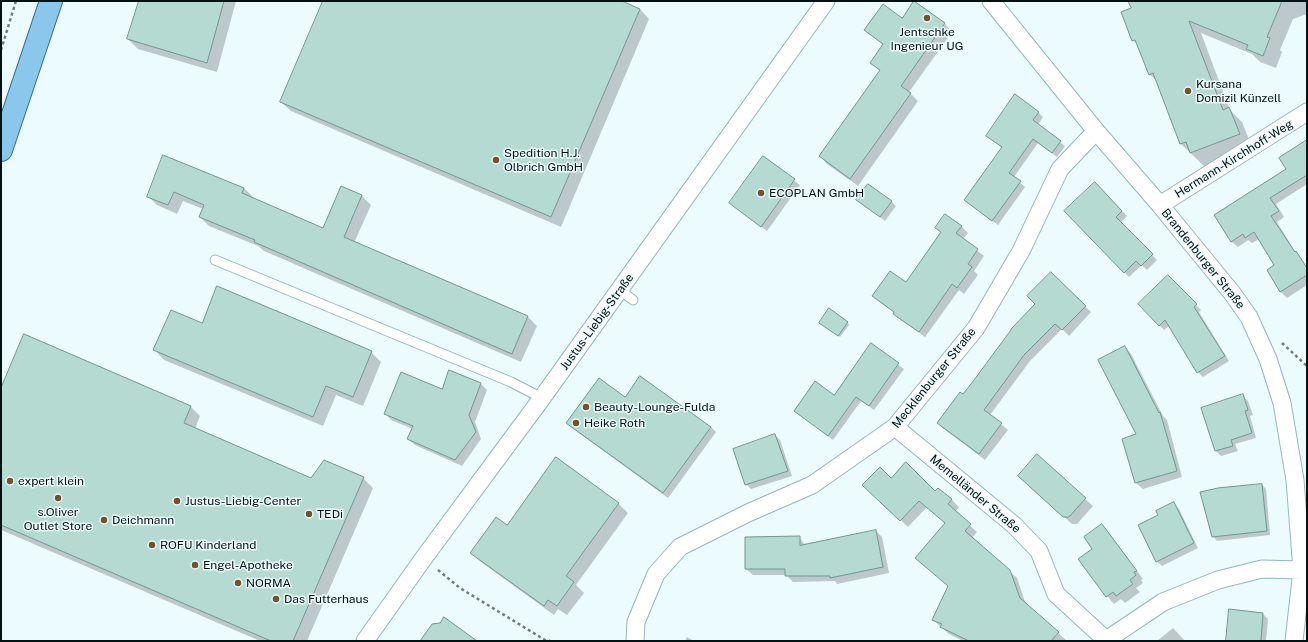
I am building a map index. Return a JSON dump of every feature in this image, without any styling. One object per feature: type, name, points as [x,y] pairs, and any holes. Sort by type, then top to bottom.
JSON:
[{"type":"main road","points":[[1,150],[50,1]]},
{"type":"street","name":"Justus-Liebig-Straße","points":[[365,641],[423,559],[620,290],[826,1]]},
{"type":"street","name":"Brandenburger Straße","points":[[991,1],[1096,131],[1227,287],[1249,317],[1268,359],[1282,403],[1295,480],[1302,570],[1294,641]]},
{"type":"street","name":"Hermann-Kirchhoff-Weg","points":[[1160,206],[1307,112]]},
{"type":"street","name":"Mecklenburger Straße","points":[[635,641],[636,622],[656,574],[680,547],[812,485],[895,427],[976,328],[1021,250],[1060,169],[1096,131]]},
{"type":"street","name":"Memelländer Straße","points":[[895,427],[1014,525],[1039,551],[1056,594],[1105,640]]},
{"type":"street","points":[[1105,640],[1163,602],[1218,580],[1262,569],[1302,570]]},
{"type":"lane","points":[[215,260],[511,382],[542,398]]},
{"type":"lane","points":[[620,290],[633,300]]},
{"type":"path","points":[[1,50],[16,1]]},
{"type":"path","points":[[435,568],[460,588],[545,640],[550,641]]},
{"type":"building","points":[[139,1],[224,1],[207,63],[127,39]]},
{"type":"building","name":"Spedition H.J. Olbrich GmbH","points":[[323,1],[622,1],[640,9],[551,217],[280,102]]},
{"type":"building","points":[[914,1],[945,23],[901,86],[911,93],[850,179],[819,156],[880,70],[870,63],[883,44],[864,30],[883,4],[902,18]]},
{"type":"building","name":"Kursana Domizil Künzell","points":[[1128,1],[1282,1],[1267,37],[1270,38],[1263,56],[1246,49],[1248,45],[1189,21],[1223,110],[1229,107],[1240,134],[1190,153],[1186,142],[1180,144],[1153,73],[1149,75],[1135,40],[1132,41],[1121,12],[1131,8]]},
{"type":"building","points":[[1015,94],[1039,112],[1033,120],[1061,141],[1052,153],[1033,139],[1009,173],[1021,181],[992,221],[964,200],[1002,147],[986,136]]},
{"type":"building","points":[[1307,140],[1307,175],[1270,198],[1279,211],[1271,216],[1307,268],[1307,275],[1280,292],[1267,270],[1274,265],[1254,232],[1245,238],[1243,234],[1231,242],[1214,215],[1286,169],[1279,158]]},
{"type":"building","points":[[163,155],[244,188],[242,193],[323,228],[341,186],[362,195],[344,237],[528,316],[512,354],[254,242],[255,240],[199,217],[204,205],[174,192],[168,205],[147,197]]},
{"type":"building","name":"ECOPLAN GmbH","points":[[763,156],[795,179],[761,227],[729,203]]},
{"type":"building","points":[[1095,182],[1122,211],[1116,217],[1153,254],[1141,266],[1136,261],[1124,273],[1064,211]]},
{"type":"building","points":[[868,184],[892,201],[880,217],[856,200]]},
{"type":"building","points":[[945,214],[962,226],[956,233],[978,249],[968,264],[972,267],[957,288],[952,284],[919,332],[893,314],[894,312],[872,296],[890,271],[906,282],[941,232],[935,228]]},
{"type":"building","points":[[1051,272],[1086,306],[1062,330],[1055,324],[1024,355],[984,410],[1002,423],[979,454],[937,423],[960,392],[963,394],[971,384],[1011,329],[1035,304],[1027,296]]},
{"type":"building","points":[[1168,275],[1197,304],[1194,307],[1225,356],[1197,373],[1165,320],[1159,326],[1138,304]]},
{"type":"building","points":[[217,286],[372,351],[353,397],[326,386],[313,417],[153,350],[171,310],[202,323]]},
{"type":"building","points":[[829,308],[848,322],[838,336],[819,323]]},
{"type":"building","name":"Justus-Liebig-Center","points":[[24,334],[191,406],[184,423],[311,478],[324,460],[364,477],[293,641],[271,641],[1,525],[1,388]]},
{"type":"building","points":[[871,343],[899,363],[869,406],[856,397],[828,436],[794,411],[815,381],[834,395]]},
{"type":"building","points":[[1125,346],[1159,413],[1160,412],[1177,471],[1135,483],[1122,439],[1136,434],[1098,360]]},
{"type":"building","points":[[449,370],[481,383],[469,415],[476,432],[455,460],[407,439],[413,426],[384,414],[401,372],[442,389]]},
{"type":"building","points":[[640,376],[711,427],[663,493],[566,423],[599,378],[625,397]]},
{"type":"building","points":[[1243,394],[1248,410],[1245,411],[1252,433],[1231,440],[1233,446],[1215,451],[1201,408]]},
{"type":"building","points":[[775,434],[788,471],[745,485],[733,449]]},
{"type":"building","points":[[1037,454],[1086,498],[1069,517],[1063,517],[1018,476]]},
{"type":"building","points":[[556,457],[619,503],[566,576],[574,582],[557,606],[548,600],[544,606],[470,553],[496,517],[507,525]]},
{"type":"building","points":[[906,462],[935,491],[938,488],[952,499],[948,504],[971,524],[965,531],[1010,570],[1020,598],[1059,632],[1051,641],[969,641],[940,627],[942,624],[932,620],[948,586],[915,558],[945,523],[919,501],[900,521],[862,485],[880,467],[891,478]]},
{"type":"building","points":[[1262,484],[1267,531],[1212,537],[1200,492],[1218,488]]},
{"type":"building","points":[[1174,502],[1194,543],[1156,562],[1138,525],[1158,515],[1156,511]]},
{"type":"building","points":[[1102,524],[1137,571],[1134,572],[1136,575],[1130,580],[1133,584],[1116,596],[1113,592],[1106,597],[1078,559],[1092,549],[1084,537]]},
{"type":"building","points":[[876,530],[883,567],[830,578],[830,576],[785,576],[785,569],[745,569],[745,537],[800,536],[800,545]]},
{"type":"building","points":[[1229,609],[1263,613],[1261,641],[1226,641]]},
{"type":"building","points":[[444,617],[477,641],[420,641],[432,624],[440,623]]},
{"type":"place","name":"Jentschke Ingenieur UG","points":[[927,18]]},
{"type":"place","name":"Kursana Domizil Künzell","points":[[1188,91]]},
{"type":"place","name":"Spedition H.J. Olbrich GmbH","points":[[496,160]]},
{"type":"place","name":"ECOPLAN GmbH","points":[[761,193]]},
{"type":"place","name":"Beauty-Lounge-Fulda","points":[[586,407]]},
{"type":"place","name":"Heike Roth","points":[[576,423]]},
{"type":"place","name":"expert klein","points":[[10,481]]},
{"type":"place","name":"s.Oliver Outlet Store","points":[[58,498]]},
{"type":"place","name":"Justus-Liebig-Center","points":[[177,501]]},
{"type":"place","name":"TEDi","points":[[309,514]]},
{"type":"place","name":"Deichmann","points":[[104,520]]},
{"type":"place","name":"ROFU Kinderland","points":[[152,545]]},
{"type":"place","name":"Engel-Apotheke","points":[[195,565]]},
{"type":"place","name":"NORMA","points":[[238,583]]},
{"type":"place","name":"Das Futterhaus","points":[[276,599]]}]
